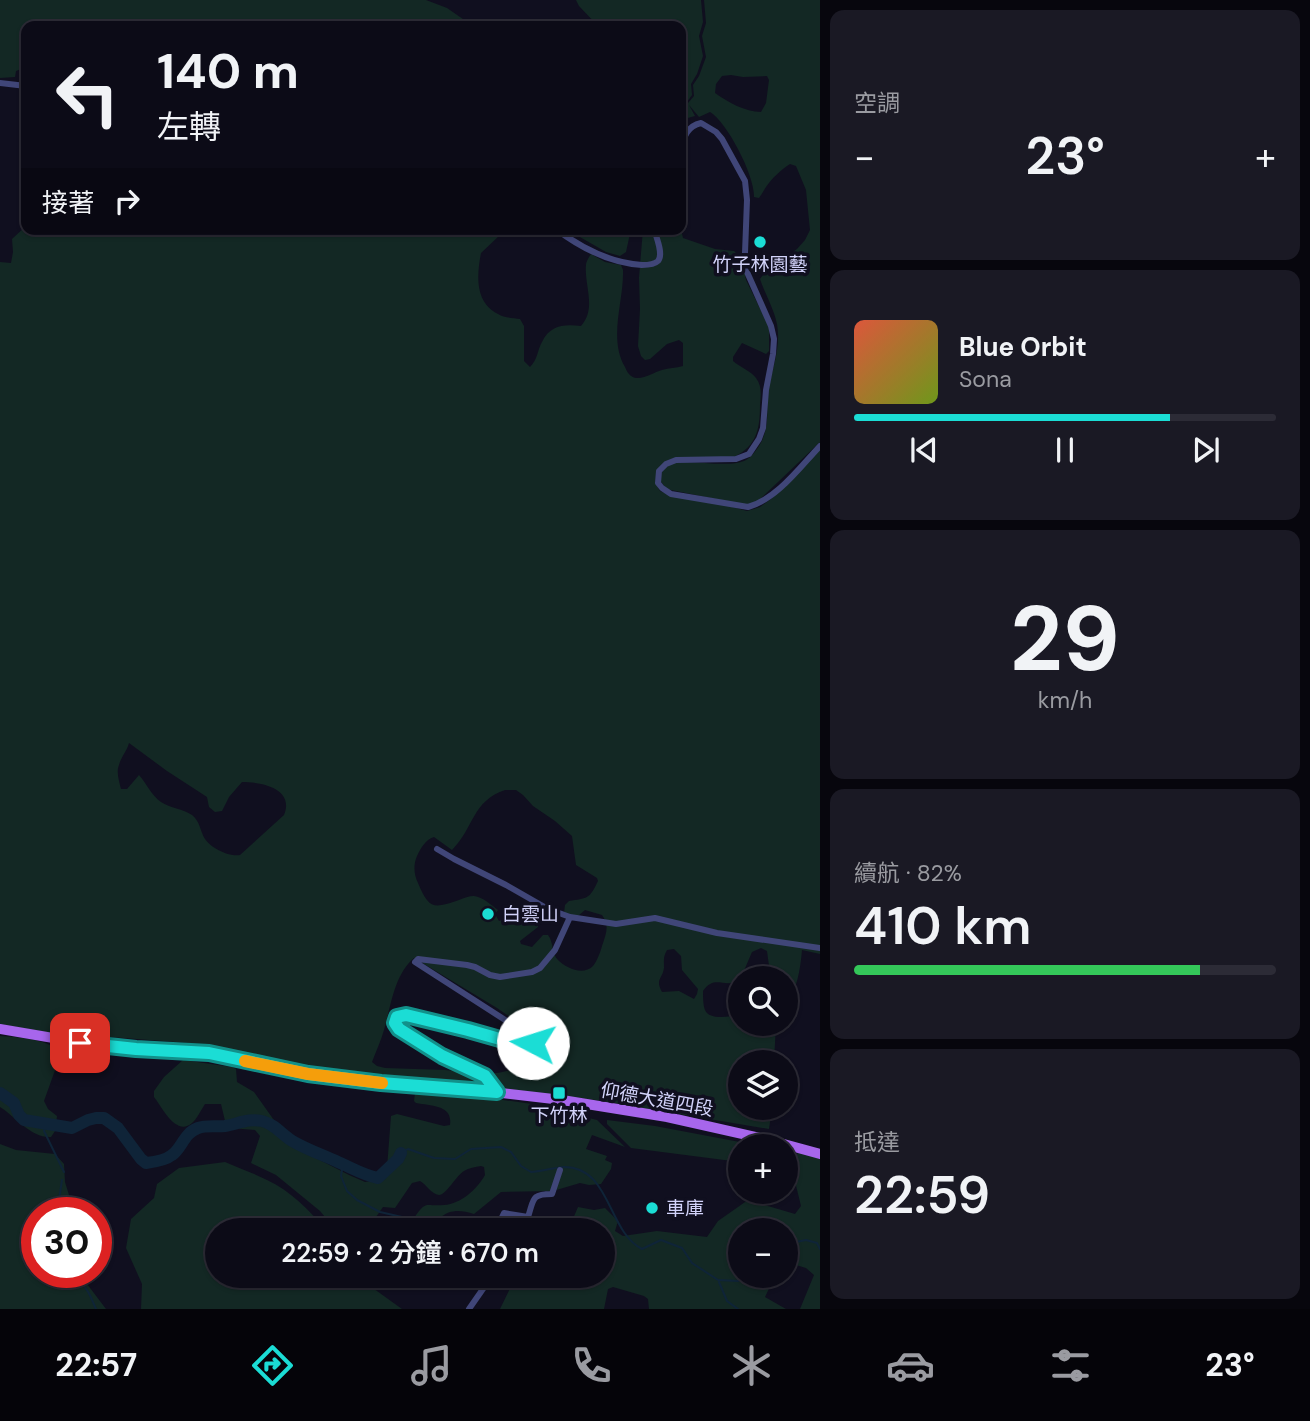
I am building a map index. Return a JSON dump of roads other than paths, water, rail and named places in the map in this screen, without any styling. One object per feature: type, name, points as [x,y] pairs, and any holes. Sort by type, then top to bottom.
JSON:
[{"type":"main road","name":"仰德大道四段","points":[[0,1029],[100,1046],[209,1053],[308,1074],[562,1100],[667,1117],[820,1153]]},
{"type":"street","points":[[0,83],[21,85]]},
{"type":"street","points":[[686,133],[691,127],[701,123],[716,132],[745,181],[747,272],[771,326],[773,346],[763,428],[749,454],[736,459],[676,460],[659,471],[658,483],[671,494],[748,508],[759,505],[773,495],[820,446]]},
{"type":"street","points":[[565,235],[605,257],[648,265],[657,262],[659,258],[660,250],[656,235]]},
{"type":"street","points":[[437,849],[537,904],[570,917],[616,923],[655,918],[717,933],[820,948]]},
{"type":"street","points":[[497,1092],[485,1076],[442,1056],[399,1029],[395,1023],[397,1017],[406,1015],[521,1045],[531,1045],[533,1040],[415,962],[418,959],[467,965],[500,977],[532,972],[547,962],[570,917]]},
{"type":"street","points":[[502,1218],[504,1213],[528,1217],[535,1197],[539,1194],[552,1194],[560,1170]]},
{"type":"street","points":[[469,1309],[484,1288]]},
{"type":"waterway","points":[[0,1093],[14,1103],[24,1120],[72,1128],[88,1120],[104,1118],[118,1128],[146,1163],[169,1157],[193,1130],[252,1120],[267,1123],[299,1145],[378,1178],[401,1153]]},
{"type":"waterway","points":[[46,1122],[44,1131],[64,1172]]},
{"type":"waterway","points":[[401,1153],[408,1149],[434,1158],[455,1159],[471,1149],[501,1147],[511,1152],[521,1166],[531,1172],[564,1167],[579,1170],[591,1177],[600,1188],[622,1229],[642,1249],[661,1240],[682,1248],[692,1263],[718,1280],[728,1280]]},
{"type":"waterway","points":[[343,1164],[341,1176],[347,1191],[357,1200],[380,1212],[403,1218]]},
{"type":"waterway","points":[[59,1197],[62,1180]]},
{"type":"waterway","points":[[798,1242],[806,1240],[817,1243],[820,1249]]},
{"type":"waterway","points":[[719,1282],[727,1301],[738,1309]]},
{"type":"waterway","points":[[85,1288],[96,1309]]},
{"type":"place","name":"竹子林園藝","points":[[760,242]]},
{"type":"place","name":"白雲山","points":[[488,914]]},
{"type":"place","name":"下竹林","points":[[559,1093]]},
{"type":"place","name":"車庫","points":[[652,1208]]}]
